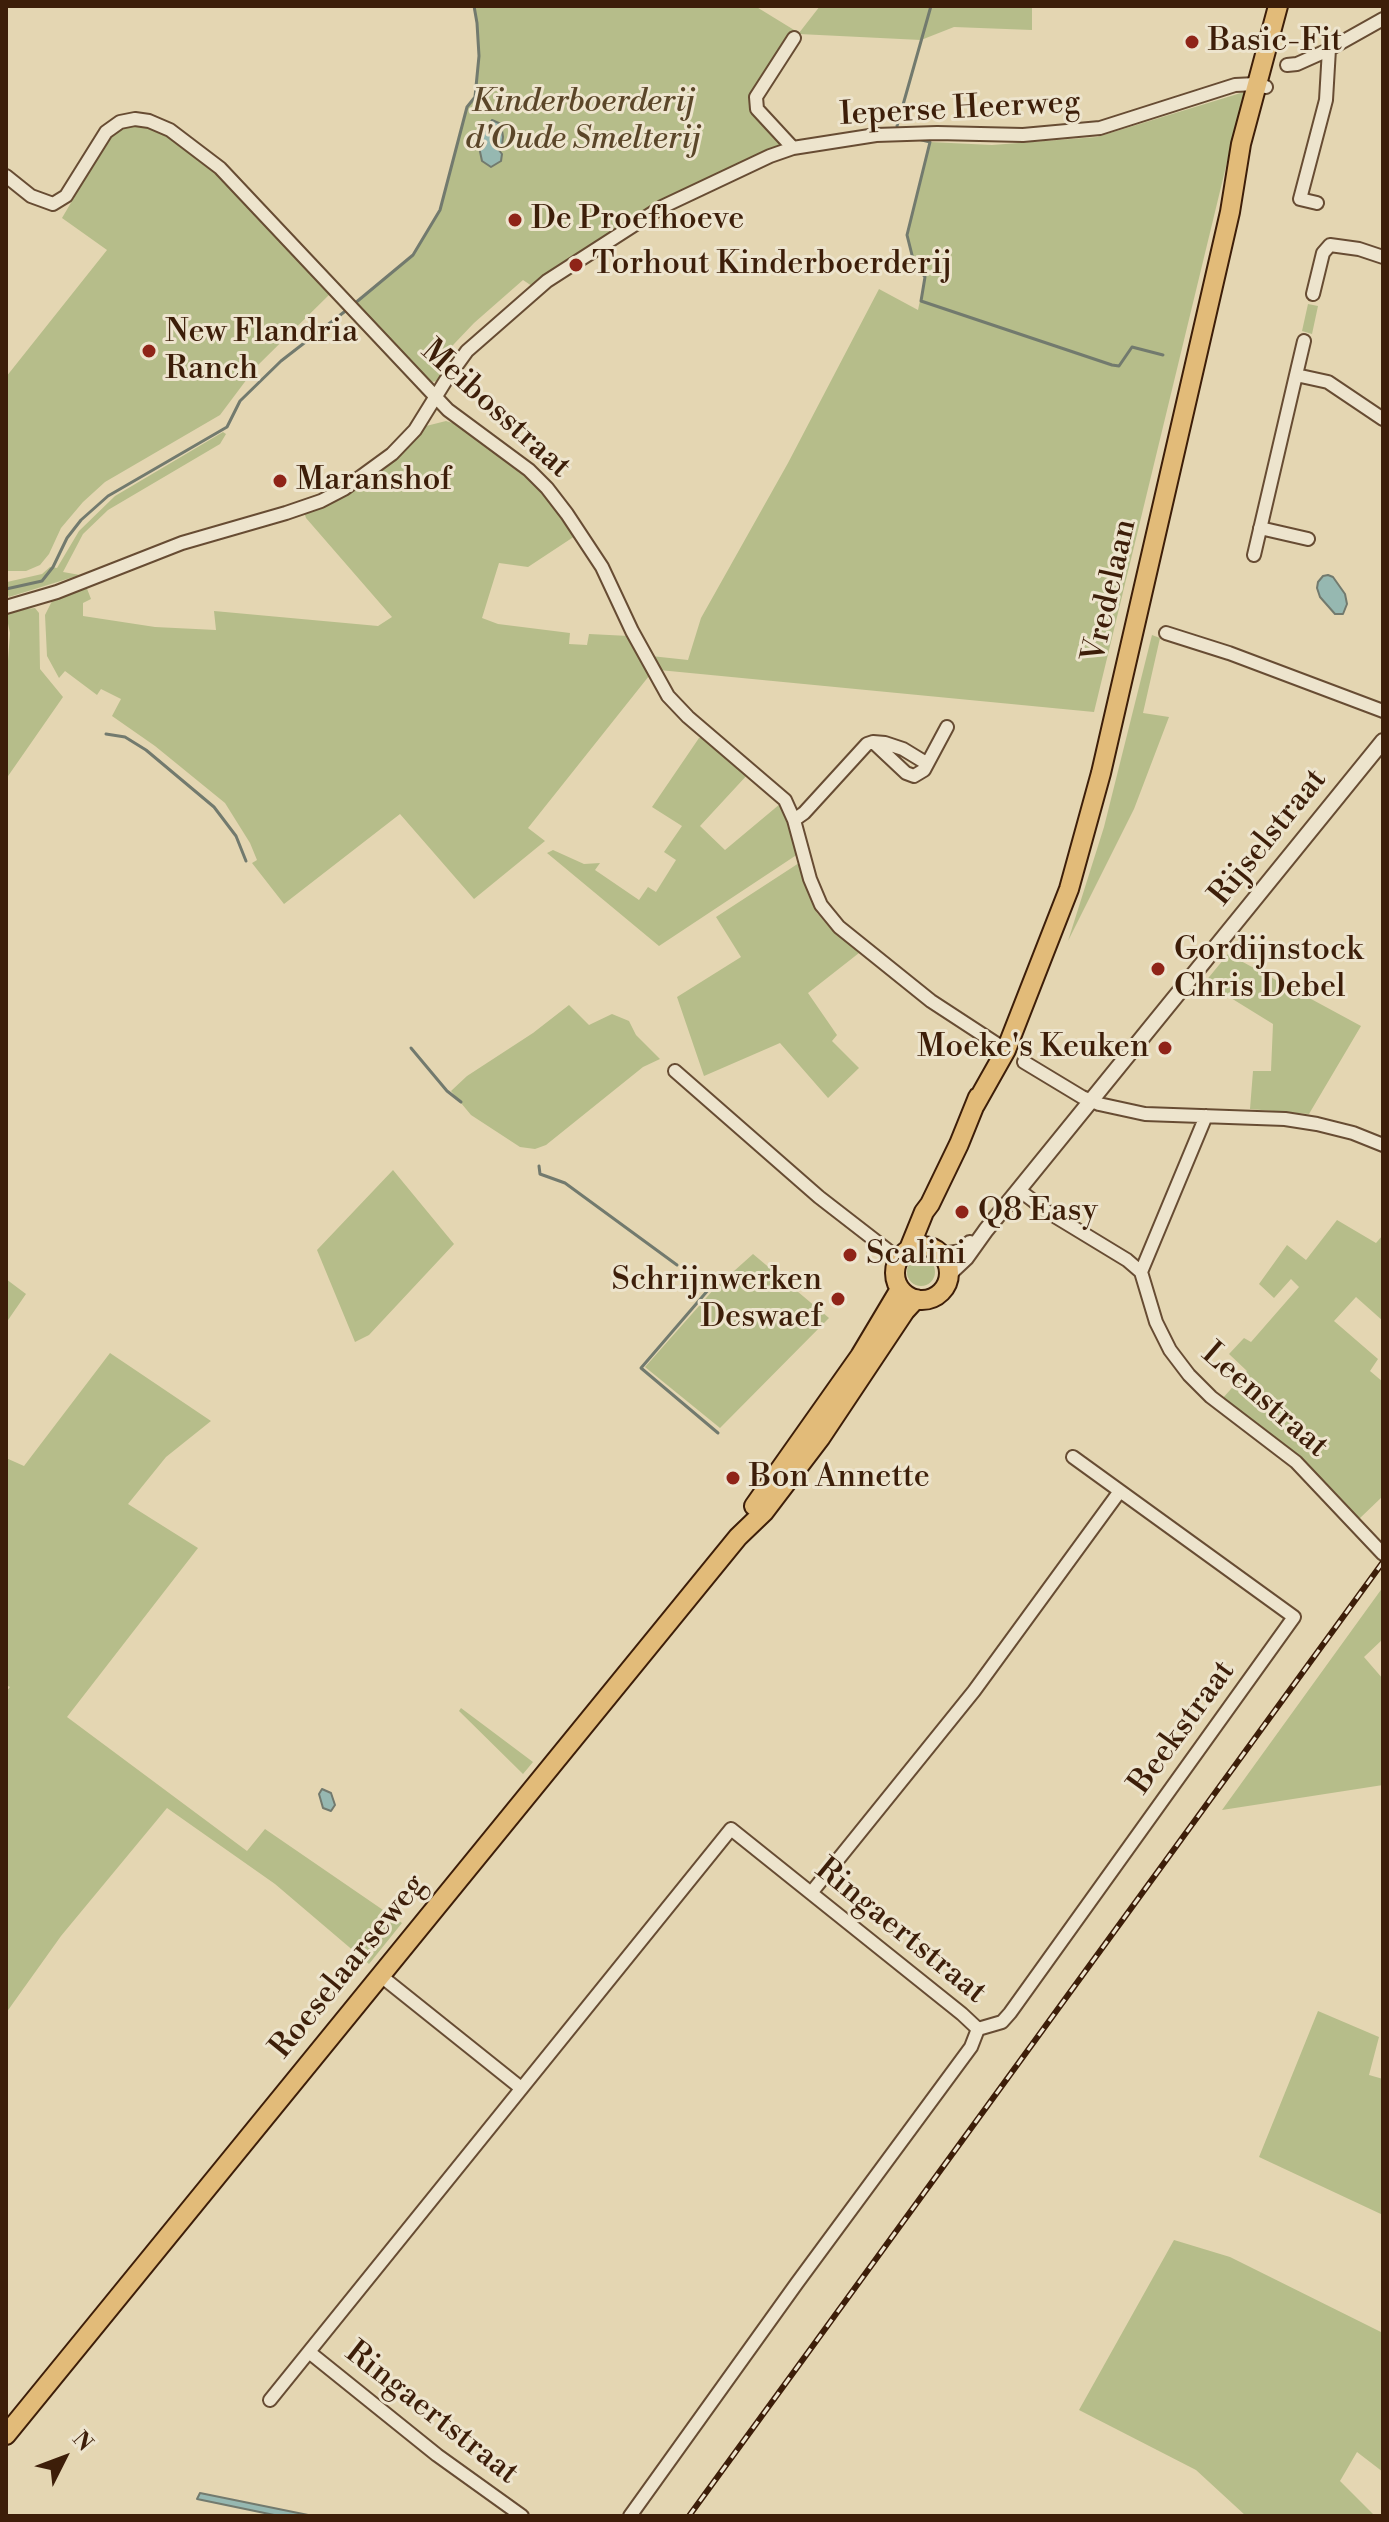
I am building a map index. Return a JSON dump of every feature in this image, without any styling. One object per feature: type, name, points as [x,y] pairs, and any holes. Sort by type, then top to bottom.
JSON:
[{"type":"main road","name":"Vredelaan","points":[[904,1254],[1002,1048],[1069,889],[1101,773],[1230,212],[1241,144],[1261,85],[1280,6]]},
{"type":"main road","name":"Vredelaan","points":[[930,1204],[938,1252]]},
{"type":"main road","points":[[924,1246],[938,1252],[949,1274],[947,1283],[934,1297],[908,1294],[895,1274],[904,1254],[924,1246]]},
{"type":"main road","name":"Roeselaarseweg","points":[[6,2435],[738,1537],[755,1504],[908,1294]]},
{"type":"street","points":[[1287,65],[1297,64],[1329,49],[1383,19]]},
{"type":"street","points":[[793,148],[757,109],[756,97],[794,38]]},
{"type":"street","points":[[1317,203],[1300,199],[1326,100],[1329,49]]},
{"type":"street","name":"Ieperse Heerweg","points":[[6,607],[57,592],[182,543],[321,501],[369,473],[415,430],[456,365],[479,338],[519,303],[572,263],[642,218],[698,188],[770,156],[793,148],[845,139],[904,133],[1057,134],[1100,128],[1235,85],[1261,85]]},
{"type":"street","name":"Meibosstraat","points":[[6,176],[31,196],[53,204],[66,196],[106,132],[120,122],[135,119],[170,130],[220,168],[448,410],[529,470],[547,488],[602,567],[632,631],[668,696],[688,717],[785,800],[821,905],[839,927],[931,1001],[1002,1048]]},
{"type":"street","points":[[1313,294],[1323,253],[1330,245],[1359,249],[1383,257]]},
{"type":"street","points":[[1254,555],[1304,341]]},
{"type":"street","points":[[1296,375],[1336,385],[1383,419]]},
{"type":"street","points":[[1260,528],[1308,539]]},
{"type":"street","points":[[1166,633],[1229,653],[1383,711]]},
{"type":"street","points":[[794,820],[867,744],[873,742],[906,773],[914,776],[924,770],[947,727]]},
{"type":"street","name":"Rijselstraat","points":[[949,1274],[966,1258],[1383,741]]},
{"type":"street","points":[[1024,1062],[1090,1101],[1145,1114],[1285,1119],[1353,1133],[1383,1145]]},
{"type":"street","points":[[675,1071],[819,1197],[904,1254]]},
{"type":"street","points":[[1019,1190],[1141,1272],[1206,1116]]},
{"type":"street","name":"Rijselstraat","points":[[938,1252],[962,1252],[986,1230]]},
{"type":"street","name":"Leenstraat","points":[[1141,1272],[1156,1322],[1170,1350],[1189,1375],[1211,1397],[1296,1462],[1383,1554]]},
{"type":"street","name":"Beekstraat","points":[[978,2029],[1002,2022],[1010,2013],[1294,1617],[1073,1457]]},
{"type":"street","points":[[811,1893],[974,1691],[1120,1491]]},
{"type":"street","name":"Ringaertstraat","points":[[270,2400],[731,1829],[978,2029],[971,2047],[630,2516]]},
{"type":"street","points":[[381,1976],[521,2088]]},
{"type":"street","name":"Ringaertstraat","points":[[309,2352],[437,2455],[522,2516]]},
{"type":"green space","name":"Kinderboerderij d'Oude Smelterij","points":[[474,6],[755,6],[799,33],[820,6],[1032,6],[1032,30],[954,27],[921,40],[799,34],[750,107],[782,141],[783,146],[660,202],[532,286],[523,280],[454,344],[435,368],[442,375],[439,381],[431,382],[354,304],[413,255],[440,210],[467,107],[475,97],[479,56]]},
{"type":"green space","points":[[1244,92],[1094,712],[659,670],[651,656],[688,660],[701,618],[788,463],[879,289],[918,310],[925,277],[914,263],[907,235],[930,142],[992,145],[1097,137]]},
{"type":"green space","name":"New Flandria Ranch","points":[[149,125],[187,147],[209,165],[332,292],[256,367],[220,415],[105,482],[61,528],[40,565],[26,571],[6,571],[6,377],[107,250],[62,218],[118,126]]},
{"type":"green space","points":[[1308,304],[1318,306],[1312,334],[1302,331]]},
{"type":"green space","points":[[446,421],[456,424],[535,484],[575,536],[528,567],[499,563],[482,618],[498,624],[570,633],[569,644],[587,645],[589,634],[629,636],[649,676],[528,828],[545,841],[474,899],[400,814],[284,904],[252,863],[257,860],[250,843],[225,803],[155,746],[112,716],[121,699],[101,689],[97,695],[65,671],[59,678],[47,656],[45,615],[52,601],[86,586],[91,599],[83,603],[83,616],[155,627],[216,630],[214,611],[378,626],[392,617],[304,512],[398,454],[426,426]]},
{"type":"green space","points":[[223,432],[226,434],[220,444],[108,510],[83,534],[63,572],[80,575],[9,597],[7,582],[42,574],[50,567],[57,568],[79,531],[115,496]]},
{"type":"green space","points":[[35,608],[39,613],[40,669],[63,697],[6,779],[10,633],[6,614]]},
{"type":"green space","points":[[1152,635],[1160,638],[1143,713],[1169,717],[1134,809],[1068,941],[1104,827]]},
{"type":"green space","points":[[699,738],[704,738],[749,773],[700,826],[725,850],[780,804],[787,816],[798,854],[659,946],[547,853],[553,850],[584,864],[600,863],[595,870],[639,900],[648,887],[656,892],[676,860],[664,852],[682,826],[652,807]]},
{"type":"green space","points":[[799,863],[817,913],[859,953],[808,993],[837,1035],[832,1041],[859,1068],[828,1098],[780,1043],[704,1076],[677,997],[741,957],[716,917]]},
{"type":"green space","points":[[1228,954],[1361,1026],[1309,1114],[1250,1109],[1253,1071],[1271,1071],[1273,1024],[1205,982]]},
{"type":"green space","points":[[569,1005],[589,1025],[612,1014],[629,1021],[636,1035],[660,1059],[643,1067],[546,1145],[535,1149],[520,1147],[471,1115],[451,1091],[467,1076],[533,1033]]},
{"type":"green space","points":[[393,1170],[454,1244],[369,1335],[355,1342],[317,1250]]},
{"type":"green space","points":[[1337,1220],[1376,1243],[1383,1235],[1383,1321],[1356,1297],[1334,1321],[1378,1359],[1370,1371],[1383,1382],[1383,1496],[1359,1519],[1294,1453],[1222,1399],[1247,1371],[1229,1354],[1244,1338],[1251,1342],[1299,1287],[1291,1279],[1274,1298],[1259,1284],[1287,1245],[1306,1260]]},
{"type":"green space","points":[[753,1254],[829,1318],[720,1428],[645,1367],[714,1289]]},
{"type":"green space","points":[[921,1258],[931,1262],[935,1272],[931,1282],[921,1286],[911,1282],[907,1272],[911,1262]]},
{"type":"green space","points":[[6,1279],[26,1294],[6,1323]]},
{"type":"green space","points":[[110,1353],[211,1421],[166,1457],[128,1504],[198,1548],[67,1717],[247,1851],[265,1829],[402,1923],[369,1964],[275,1884],[167,1808],[61,1936],[6,2013],[6,1692],[10,1687],[6,1685],[6,1458],[24,1466]]},
{"type":"green space","points":[[1383,1587],[1383,1639],[1364,1657],[1383,1679],[1383,1785],[1222,1810]]},
{"type":"green space","points":[[461,1708],[533,1762],[523,1774],[459,1711]]},
{"type":"green space","points":[[1318,2011],[1379,2037],[1369,2075],[1383,2079],[1383,2215],[1259,2157]]},
{"type":"green space","points":[[1174,2240],[1230,2257],[1383,2333],[1383,2472],[1357,2452],[1340,2481],[1375,2516],[1246,2516],[1196,2470],[1079,2410]]},
{"type":"water","points":[[492,120],[501,124],[503,137],[498,149],[502,154],[501,161],[491,167],[482,161],[479,147],[482,135]]},
{"type":"water","points":[[1328,575],[1345,594],[1347,604],[1343,614],[1335,614],[1320,597],[1318,582]]},
{"type":"water","points":[[322,1789],[331,1793],[335,1805],[331,1811],[323,1808],[319,1794]]},
{"type":"water","points":[[200,2493],[313,2516],[279,2516],[197,2499]]},
{"type":"waterway","points":[[354,304],[413,255],[440,210],[467,107],[475,97],[479,56],[474,6]]},
{"type":"waterway","points":[[897,126],[931,6]]},
{"type":"waterway","points":[[918,139],[930,142],[907,235],[914,263],[925,277],[921,301],[1112,365],[1119,366],[1132,347],[1163,355]]},
{"type":"waterway","points":[[6,589],[42,581],[81,520],[108,496],[227,427],[240,401],[281,361],[348,309]]},
{"type":"waterway","points":[[6,637],[6,648]]},
{"type":"waterway","points":[[106,734],[125,737],[146,750],[214,807],[236,836],[246,861]]},
{"type":"waterway","points":[[411,1048],[447,1091],[461,1102]]},
{"type":"waterway","points":[[539,1166],[540,1174],[565,1183],[677,1265]]},
{"type":"waterway","points":[[709,1289],[641,1368],[718,1433]]},
{"type":"railway","points":[[689,2516],[1383,1562]]},
{"type":"place","name":"Basic-Fit","points":[[1192,42]]},
{"type":"place","name":"De Proefhoeve","points":[[515,220]]},
{"type":"place","name":"Torhout Kinderboerderij","points":[[576,265]]},
{"type":"place","name":"New Flandria Ranch","points":[[149,351]]},
{"type":"place","name":"Maranshof","points":[[280,481]]},
{"type":"place","name":"Gordijnstock Chris Debel","points":[[1158,969]]},
{"type":"place","name":"Moeke's Keuken","points":[[1165,1048]]},
{"type":"place","name":"Q8 Easy","points":[[962,1212]]},
{"type":"place","name":"Scalini","points":[[850,1255]]},
{"type":"place","name":"Schrijnwerken Deswaef","points":[[838,1299]]},
{"type":"place","name":"Bon Annette","points":[[733,1478]]}]
